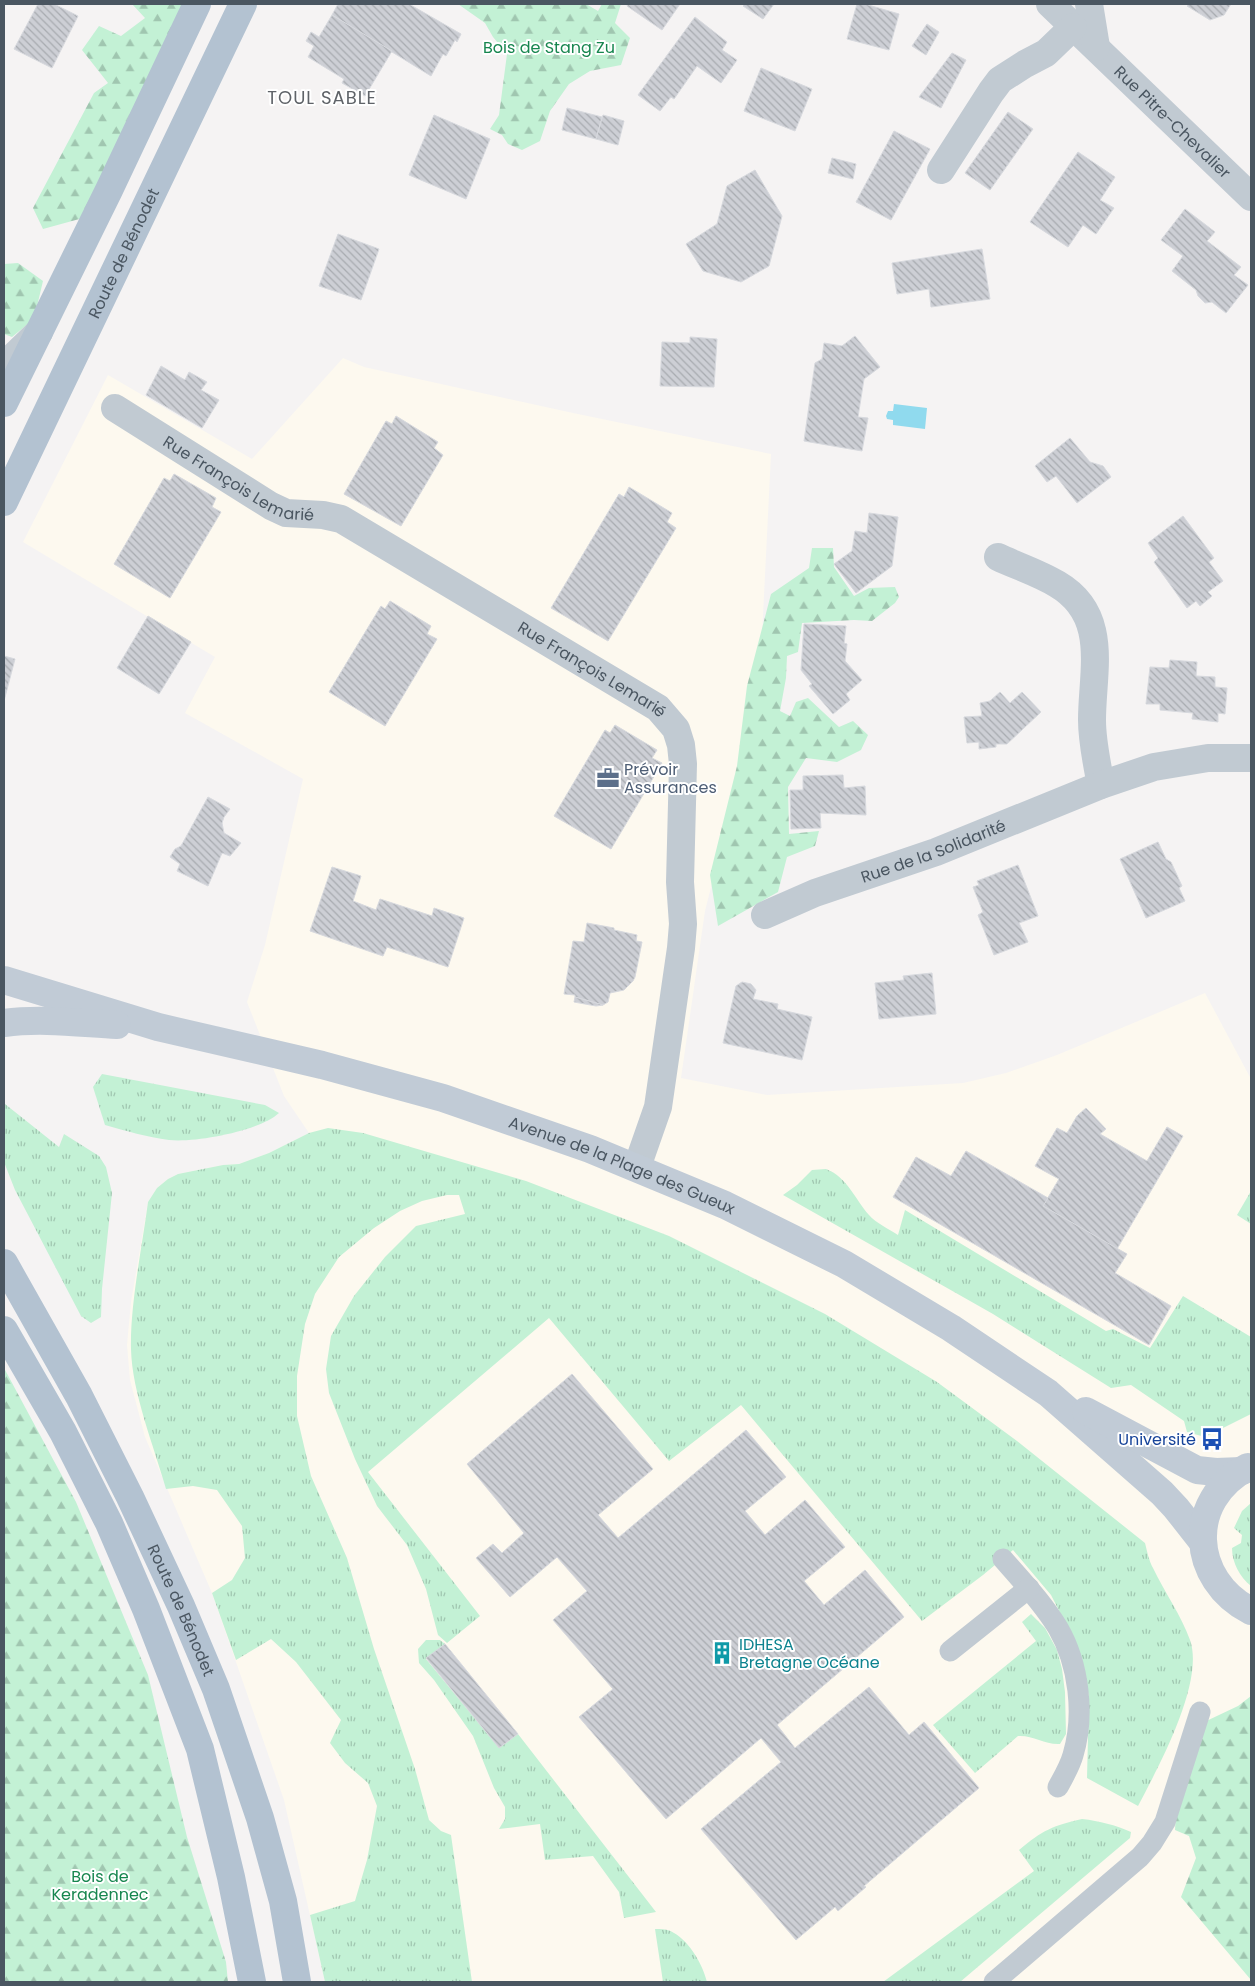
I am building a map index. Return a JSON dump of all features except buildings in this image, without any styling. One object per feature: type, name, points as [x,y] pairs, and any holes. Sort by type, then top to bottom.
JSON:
[{"type":"main road","points":[[4,403],[197,4]]},
{"type":"main road","name":"Route de Bénodet","points":[[4,502],[243,4]]},
{"type":"main road","name":"Route de Bénodet","points":[[4,1263],[79,1396],[182,1606],[212,1681],[265,1836],[283,1901],[297,1982]]},
{"type":"main road","name":"Route de Bénodet","points":[[4,1330],[63,1432],[109,1523],[146,1609],[200,1750],[231,1877],[252,1982]]},
{"type":"street","name":"Rue Pitre-Chevalier","points":[[1050,4],[1096,46],[1251,197]]},
{"type":"street","points":[[1089,4],[1096,46]]},
{"type":"street","points":[[941,170],[1000,80],[1024,64],[1046,53],[1073,26]]},
{"type":"street","points":[[4,366],[40,332]]},
{"type":"street","name":"Rue François Lemarié","points":[[115,408],[271,506],[286,513],[341,519],[658,708],[676,729],[681,744],[683,764],[680,882],[681,948],[658,1107],[637,1167]]},
{"type":"street","points":[[998,557],[1057,584],[1077,601],[1090,623],[1096,652],[1092,723],[1095,758],[1101,785]]},
{"type":"street","name":"Rue de la Solidarité","points":[[765,915],[814,893],[936,852],[1101,785],[1154,767],[1208,758],[1251,758]]},
{"type":"street","name":"Avenue de la Plage des Gueux","points":[[4,980],[158,1027],[322,1065],[406,1087],[550,1134],[637,1167],[725,1205],[844,1264],[951,1328],[1048,1393],[1162,1493],[1202,1541]]},
{"type":"street","name":"Avenue de la Plage des Gueux","points":[[4,1023],[24,1020],[158,1027]]},
{"type":"street","name":"Avenue de la Plage des Gueux","points":[[1048,1393],[1104,1420],[1197,1470],[1216,1472],[1247,1468]]},
{"type":"street","points":[[1247,1468],[1225,1483],[1212,1501],[1205,1520],[1202,1541],[1205,1559],[1211,1576],[1235,1602],[1251,1611]]},
{"type":"lane","points":[[1003,1559],[1029,1588],[1058,1629],[1067,1646],[1075,1672],[1079,1713],[1076,1738],[1071,1760],[1058,1787]]},
{"type":"lane","points":[[950,1652],[1029,1588]]},
{"type":"lane","points":[[994,1982],[1140,1857],[1152,1843],[1165,1822],[1200,1712]]},
{"type":"shaded area","points":[[343,358],[364,367],[771,454],[759,697],[705,911],[681,1078],[767,1095],[963,1083],[1006,1073],[1057,1055],[1205,993],[1251,1079],[1251,1982],[325,1982],[284,1800],[212,1593],[145,1437],[130,1380],[127,1345],[131,1302],[148,1202],[157,1188],[178,1174],[223,1165],[239,1164],[269,1153],[309,1133],[284,1096],[247,1002],[265,945],[303,779],[185,713],[215,657],[23,542],[108,375],[252,459]]},
{"type":"green space","points":[[132,4],[185,4],[83,218],[43,229],[33,208],[94,93],[108,83],[82,50],[99,26],[121,36],[145,18]]},
{"type":"green space","name":"Bois de Stang Zu","points":[[458,4],[586,4],[598,11],[602,4],[621,4],[615,23],[630,38],[621,65],[590,71],[569,84],[550,111],[540,141],[522,150],[508,144],[502,135],[490,129],[499,115],[507,54],[493,37],[485,23]]},
{"type":"green space","points":[[18,263],[43,281],[34,319],[12,337],[4,334],[4,264]]},
{"type":"green space","points":[[812,548],[833,548],[834,567],[854,596],[869,588],[895,587],[899,597],[895,603],[872,621],[854,620],[802,623],[798,652],[787,656],[786,678],[780,711],[790,716],[796,702],[808,698],[839,727],[853,721],[868,735],[861,750],[837,762],[806,758],[788,787],[789,834],[819,831],[815,846],[787,857],[778,892],[718,926],[710,875],[737,766],[747,686],[771,594],[809,568]]},
{"type":"green space","points":[[102,1074],[265,1105],[279,1113],[257,1125],[210,1138],[169,1140],[145,1136],[105,1125],[93,1087]]},
{"type":"green space","points":[[5,1104],[59,1147],[64,1134],[99,1156],[106,1167],[112,1193],[101,1317],[91,1323],[81,1316],[15,1190],[4,1162]]},
{"type":"green space","points":[[328,1128],[363,1133],[526,1181],[669,1236],[825,1314],[937,1382],[1017,1441],[1145,1543],[1152,1565],[1190,1640],[1193,1658],[1191,1678],[1177,1724],[1157,1770],[1138,1806],[1087,1778],[1089,1696],[1075,1642],[1051,1595],[1013,1550],[922,1621],[741,1405],[669,1461],[549,1318],[368,1472],[480,1616],[447,1643],[438,1635],[426,1589],[407,1545],[377,1506],[355,1459],[329,1393],[326,1369],[331,1336],[354,1296],[385,1257],[416,1226],[465,1214],[459,1195],[447,1195],[422,1201],[400,1211],[374,1228],[339,1257],[315,1294],[305,1324],[297,1376],[297,1416],[311,1476],[347,1558],[374,1649],[415,1769],[429,1820],[441,1831],[451,1835],[472,1982],[325,1982],[310,1915],[355,1901],[367,1860],[377,1806],[368,1783],[345,1763],[330,1743],[341,1720],[296,1662],[271,1639],[236,1660],[212,1593],[232,1580],[245,1558],[242,1526],[217,1490],[193,1486],[166,1489],[139,1401],[132,1366],[131,1332],[134,1295],[148,1202],[157,1188],[178,1174],[223,1165],[239,1164],[269,1153],[309,1133]]},
{"type":"green space","points":[[826,1169],[840,1177],[872,1218],[898,1235],[905,1210],[1106,1331],[1113,1329],[1150,1348],[1183,1296],[1251,1337],[1251,1414],[1205,1437],[1187,1432],[1184,1421],[1131,1385],[1111,1388],[993,1314],[783,1195],[797,1185],[812,1170]]},
{"type":"green space","points":[[1251,1191],[1251,1224],[1237,1215]]},
{"type":"green space","name":"Bois de Keradennec","points":[[4,1368],[76,1502],[148,1675],[187,1837],[226,1962],[228,1982],[4,1982]]},
{"type":"green space","points":[[1251,1503],[1251,1586],[1237,1569],[1233,1559],[1232,1548],[1241,1543],[1242,1535],[1234,1528],[1242,1511]]},
{"type":"green space","points":[[1031,1614],[1045,1628],[1057,1650],[1065,1692],[1066,1734],[1060,1744],[1018,1736],[975,1773],[933,1725],[1036,1641],[1022,1622]]},
{"type":"green space","points":[[426,1640],[440,1640],[445,1644],[426,1659],[499,1748],[518,1734],[656,1912],[624,1918],[619,1892],[593,1856],[545,1860],[540,1824],[499,1829],[505,1819],[505,1807],[494,1788],[473,1736],[434,1680],[419,1663],[418,1649]]},
{"type":"green space","points":[[1251,1696],[1251,1980],[1181,1897],[1196,1858],[1189,1836],[1175,1830],[1176,1811],[1200,1724],[1238,1706]]},
{"type":"green space","points":[[1082,1819],[1107,1824],[1131,1832],[1130,1838],[960,1982],[883,1982],[1034,1871],[1019,1850],[1048,1830]]},
{"type":"green space","points":[[655,1929],[670,1931],[685,1942],[699,1961],[707,1982],[663,1982]]},
{"type":"water","points":[[894,404],[927,408],[925,429],[893,425],[893,420],[887,419],[886,416],[888,411],[893,411]]},
{"type":"place","name":"Prévoir Assurances","points":[[608,778]]},
{"type":"place","name":"Université","points":[[1212,1439]]},
{"type":"place","name":"IDHESA Bretagne Océane","points":[[722,1653]]},
{"type":"district","name":"TOUL SABLE","points":[[322,97]]}]
